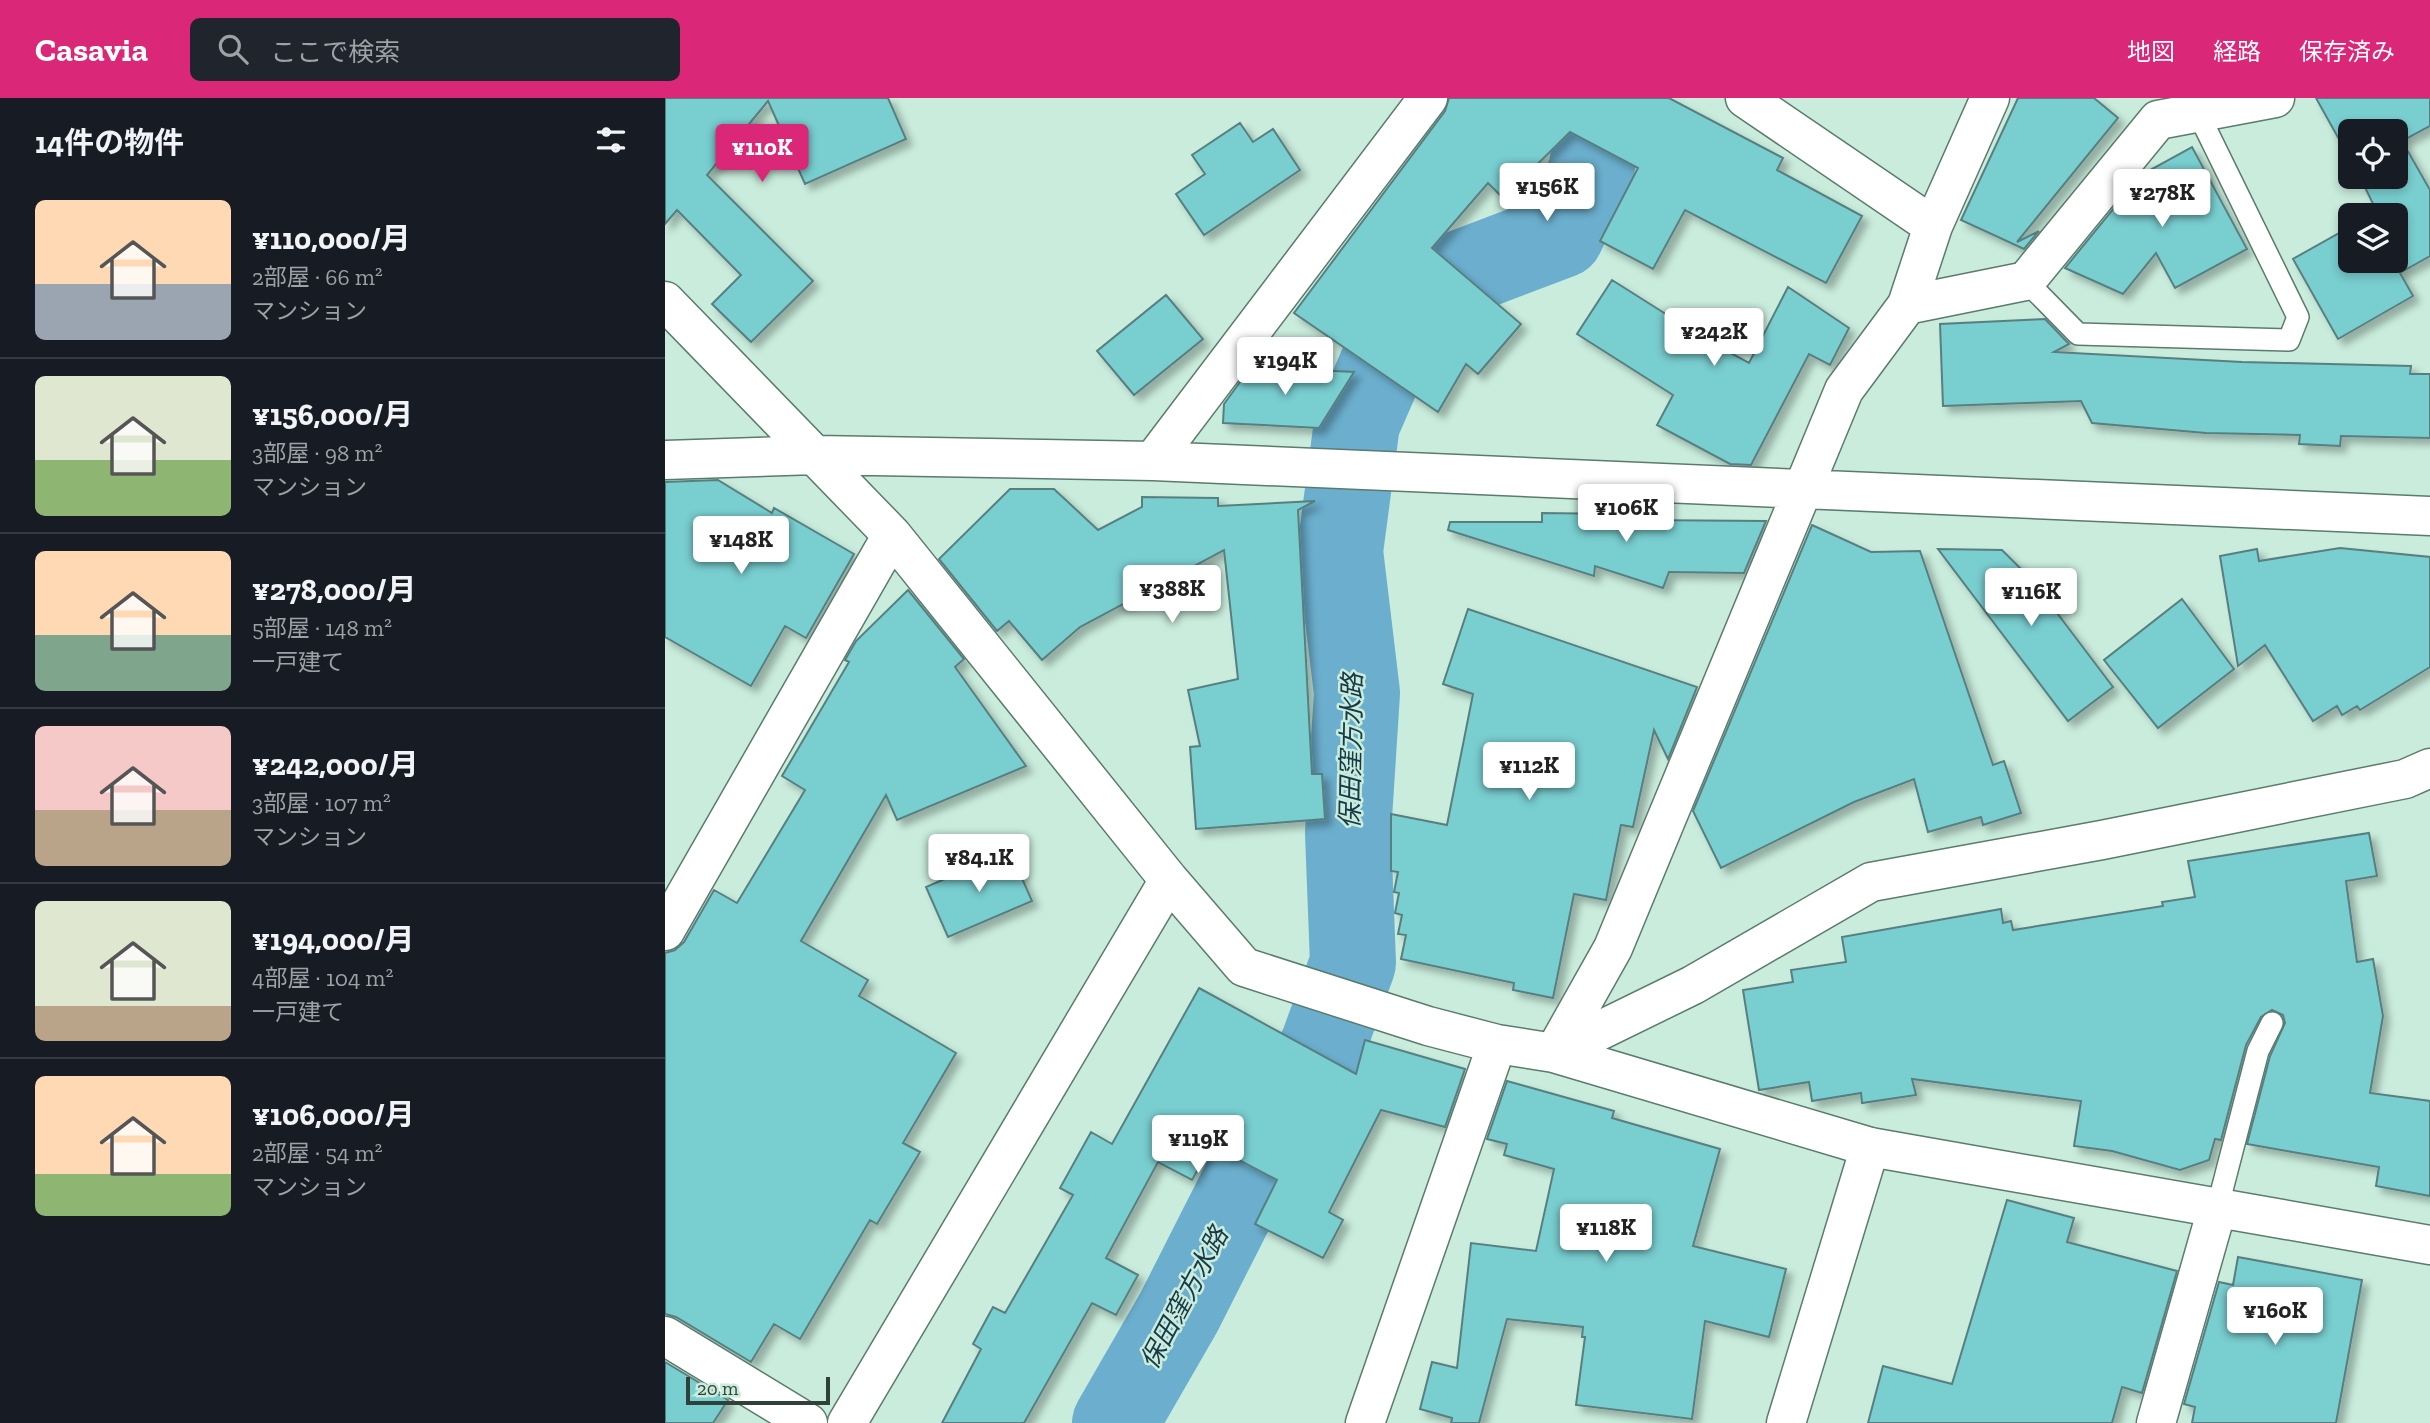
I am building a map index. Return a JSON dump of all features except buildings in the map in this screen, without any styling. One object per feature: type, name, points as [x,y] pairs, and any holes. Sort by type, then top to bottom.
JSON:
[{"type":"street","points":[[1153,461],[1428,98]]},
{"type":"street","points":[[1745,98],[1933,226]]},
{"type":"street","points":[[1554,1053],[1613,948],[1844,390],[1907,305],[1933,226],[1990,98]]},
{"type":"street","points":[[1907,305],[2026,281],[2158,120],[2275,98]]},
{"type":"street","points":[[665,301],[892,535],[1169,880],[1244,967],[1428,1026],[1497,1044],[1554,1053],[1870,1147],[2430,1245]]},
{"type":"street","points":[[665,460],[816,455],[1153,461],[1802,492],[2430,516]]},
{"type":"street","points":[[665,931],[892,535]]},
{"type":"street","points":[[1554,1053],[1693,985],[1871,882],[2102,841],[2405,779],[2430,768]]},
{"type":"street","points":[[847,1423],[1169,880]]},
{"type":"street","points":[[1365,1423],[1497,1044]]},
{"type":"street","points":[[1786,1423],[1870,1147]]},
{"type":"street","points":[[2155,1423],[2217,1209]]},
{"type":"street","points":[[665,1335],[808,1423]]},
{"type":"lane","points":[[2026,281],[2078,334],[2289,340],[2298,317],[2197,113]]},
{"type":"lane","points":[[2217,1209],[2257,1051],[2272,1023]]},
{"type":"waterway","name":"保田窪方水路","points":[[1115,1423],[1179,1312],[1253,1166],[1322,1048],[1353,963],[1348,833],[1357,693],[1340,551],[1357,423],[1407,308],[1435,283],[1561,235],[1591,172],[1603,98]]}]
